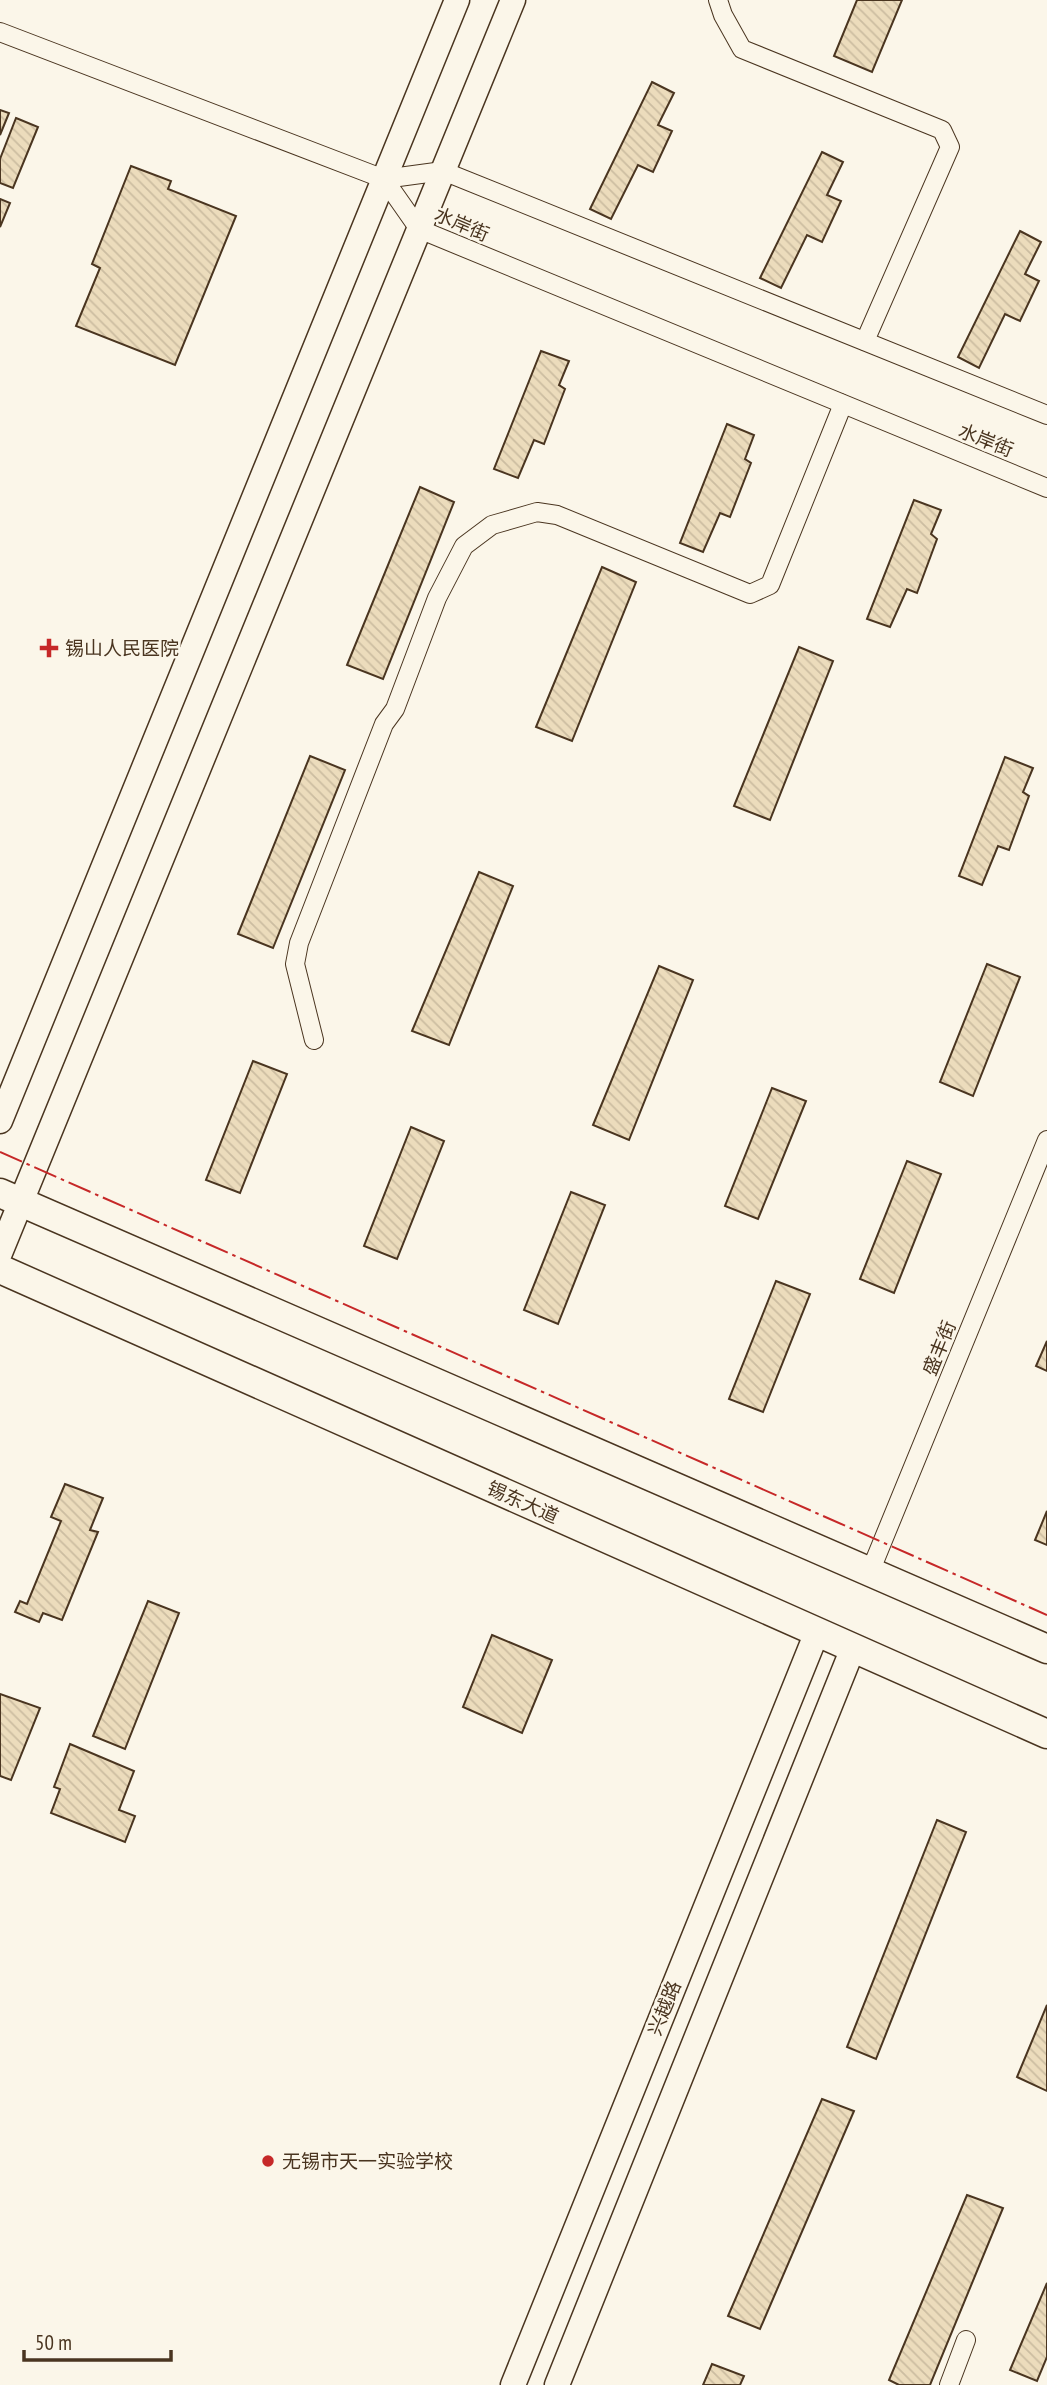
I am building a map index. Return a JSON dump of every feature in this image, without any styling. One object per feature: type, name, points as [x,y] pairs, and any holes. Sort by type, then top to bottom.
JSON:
[{"type":"main road","points":[[0,1121],[457,0]]},
{"type":"main road","points":[[0,1253],[11,1198],[513,0]]},
{"type":"main road","points":[[11,1198],[1047,1649]]},
{"type":"main road","name":"锡东大道","points":[[0,1269],[1047,1734]]},
{"type":"main road","name":"兴越路","points":[[513,2385],[817,1632]]},
{"type":"main road","points":[[557,2385],[853,1648]]},
{"type":"street","points":[[718,0],[723,15],[742,49],[942,130],[950,147],[865,341]]},
{"type":"street","points":[[0,32],[384,179],[443,171],[1047,415]]},
{"type":"street","name":"水岸街","points":[[384,179],[419,229],[1047,488]]},
{"type":"street","points":[[314,1040],[295,964],[299,943],[384,723],[395,709],[437,598],[464,546],[492,525],[537,512],[557,515],[750,594],[770,585],[841,409],[840,403]]},
{"type":"street","name":"盛丰街","points":[[870,1572],[1040,1174],[1047,1140]]},
{"type":"street","points":[[949,2385],[966,2340]]},
{"type":"building","points":[[857,0],[902,0],[872,72],[834,56]]},
{"type":"building","points":[[652,82],[674,93],[658,125],[672,131],[653,172],[638,165],[611,219],[590,209]]},
{"type":"building","points":[[0,110],[9,113],[0,135]]},
{"type":"building","points":[[16,118],[38,127],[13,188],[0,183],[0,159]]},
{"type":"building","points":[[822,152],[843,162],[827,195],[841,201],[822,242],[807,235],[781,288],[760,278]]},
{"type":"building","points":[[131,166],[171,181],[168,189],[236,216],[175,365],[76,326],[100,268],[92,264]]},
{"type":"building","points":[[0,199],[10,203],[0,227]]},
{"type":"building","points":[[1020,231],[1041,242],[1025,274],[1039,281],[1020,321],[1005,314],[979,368],[958,357]]},
{"type":"building","points":[[541,351],[569,361],[559,385],[565,389],[544,444],[534,440],[518,478],[494,469]]},
{"type":"building","points":[[727,424],[754,435],[745,459],[751,463],[730,517],[720,513],[703,552],[680,543]]},
{"type":"building","points":[[420,487],[454,502],[383,679],[347,665]]},
{"type":"building","points":[[914,500],[941,510],[931,534],[937,539],[917,593],[907,589],[890,627],[867,619]]},
{"type":"building","points":[[602,567],[636,582],[572,741],[536,727]]},
{"type":"building","points":[[799,647],[833,661],[770,820],[734,806]]},
{"type":"building","points":[[310,756],[345,770],[273,948],[238,934]]},
{"type":"building","points":[[1005,757],[1033,768],[1023,792],[1029,796],[1009,850],[998,846],[982,885],[959,876]]},
{"type":"building","points":[[479,872],[513,886],[449,1045],[412,1031]]},
{"type":"building","points":[[987,964],[1020,977],[973,1096],[940,1082]]},
{"type":"building","points":[[659,966],[693,980],[629,1140],[593,1125]]},
{"type":"building","points":[[253,1061],[287,1074],[240,1193],[206,1180]]},
{"type":"building","points":[[772,1088],[806,1101],[758,1219],[725,1206]]},
{"type":"building","points":[[411,1127],[444,1141],[397,1259],[364,1246]]},
{"type":"building","points":[[907,1161],[941,1174],[894,1293],[860,1279]]},
{"type":"building","points":[[571,1192],[605,1205],[558,1324],[524,1310]]},
{"type":"building","points":[[776,1281],[810,1294],[763,1412],[729,1399]]},
{"type":"building","points":[[1047,1341],[1047,1371],[1036,1366]]},
{"type":"building","points":[[65,1484],[103,1498],[90,1530],[98,1532],[62,1620],[43,1613],[39,1622],[15,1612],[20,1601],[27,1604],[61,1521],[51,1517]]},
{"type":"building","points":[[1047,1511],[1047,1545],[1035,1540]]},
{"type":"building","points":[[148,1601],[179,1613],[125,1749],[93,1736]]},
{"type":"building","points":[[492,1635],[552,1660],[522,1733],[463,1707]]},
{"type":"building","points":[[0,1694],[40,1708],[11,1780],[0,1776]]},
{"type":"building","points":[[70,1744],[134,1771],[119,1810],[135,1816],[125,1842],[51,1813],[60,1789],[54,1787]]},
{"type":"building","points":[[937,1820],[966,1832],[876,2059],[847,2047]]},
{"type":"building","points":[[1047,2005],[1047,2091],[1017,2077]]},
{"type":"building","points":[[822,2099],[854,2111],[760,2329],[728,2316]]},
{"type":"building","points":[[967,2195],[1003,2208],[930,2385],[899,2385],[889,2380]]},
{"type":"building","points":[[1047,2283],[1047,2357],[1037,2381],[1010,2370]]},
{"type":"building","points":[[712,2364],[744,2376],[740,2385],[703,2385]]},
{"type":"power","points":[[0,1152],[1047,1615]]},
{"type":"place","name":"锡山人民医院","points":[[49,648]]},
{"type":"place","name":"无锡市天一实验学校","points":[[268,2161]]}]
